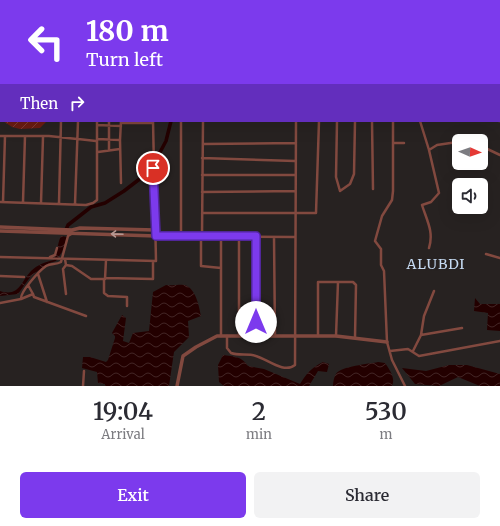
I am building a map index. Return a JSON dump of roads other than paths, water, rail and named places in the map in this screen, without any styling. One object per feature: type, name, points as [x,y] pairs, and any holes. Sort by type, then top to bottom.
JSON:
[{"type":"street","points":[[59,203],[61,122]]},
{"type":"street","points":[[75,204],[78,122]]},
{"type":"street","points":[[5,136],[1,202],[86,205],[97,200],[97,122]]},
{"type":"street","points":[[109,122],[109,150]]},
{"type":"street","points":[[66,265],[72,266],[91,279],[153,279],[153,261],[156,261],[156,236],[153,122],[121,123],[109,126],[97,126]]},
{"type":"street","points":[[181,236],[182,122]]},
{"type":"street","points":[[203,122],[201,266],[221,268]]},
{"type":"street","points":[[227,336],[227,348],[231,353],[256,356],[278,366],[293,367],[295,363],[296,122]]},
{"type":"street","points":[[202,213],[295,214],[317,212],[319,122]]},
{"type":"street","points":[[337,122],[336,177],[340,191],[350,184],[354,174],[355,122]]},
{"type":"street","points":[[372,122],[373,189]]},
{"type":"street","points":[[394,122],[392,200],[382,216],[375,241],[382,252],[380,260],[384,271],[387,342],[392,360],[405,386]]},
{"type":"street","points":[[420,122],[429,150],[439,193],[431,202],[422,205],[432,232],[429,248]]},
{"type":"street","points":[[121,123],[121,183]]},
{"type":"street","points":[[0,136],[120,140]]},
{"type":"street","points":[[23,202],[25,136]]},
{"type":"street","points":[[41,203],[43,137]]},
{"type":"street","points":[[203,144],[296,143]]},
{"type":"street","points":[[393,143],[404,143]]},
{"type":"street","points":[[429,150],[442,144],[452,143]]},
{"type":"street","points":[[98,152],[120,149]]},
{"type":"street","points":[[488,149],[500,154]]},
{"type":"street","points":[[202,158],[295,161]]},
{"type":"street","points":[[202,175],[295,175]]},
{"type":"street","points":[[202,192],[295,192]]},
{"type":"street","points":[[0,227],[156,236],[295,237]]},
{"type":"street","points":[[21,299],[21,295],[28,285],[47,265],[58,264],[63,259],[68,236],[72,232],[80,228],[155,230]]},
{"type":"street","points":[[0,231],[61,231]]},
{"type":"street","points":[[219,336],[221,236]]},
{"type":"street","points":[[239,236],[239,336]]},
{"type":"street","points":[[256,236],[256,336]]},
{"type":"street","points":[[274,236],[275,336]]},
{"type":"street","points":[[45,259],[55,255],[57,248]]},
{"type":"street","points":[[486,254],[500,258]]},
{"type":"street","points":[[0,257],[153,261]]},
{"type":"street","points":[[45,259],[47,265]]},
{"type":"street","points":[[63,259],[66,265]]},
{"type":"street","points":[[106,260],[104,293],[108,296],[127,297],[127,306]]},
{"type":"street","points":[[66,265],[63,269],[66,294]]},
{"type":"street","points":[[38,274],[47,302]]},
{"type":"street","points":[[0,276],[24,277]]},
{"type":"street","points":[[336,336],[338,282]]},
{"type":"street","points":[[318,336],[318,283],[353,282],[356,285],[355,337]]},
{"type":"street","points":[[28,285],[34,297],[86,316]]},
{"type":"street","points":[[413,351],[421,335],[424,316],[434,291]]},
{"type":"street","points":[[0,303],[21,299],[33,294]]},
{"type":"street","points":[[421,335],[462,328]]},
{"type":"street","points":[[177,386],[183,356],[196,347],[219,336],[336,336],[355,337],[387,342]]},
{"type":"street","points":[[390,351],[403,349],[413,351],[420,356],[500,341]]},
{"type":"street","points":[[83,386],[84,371]]},
{"type":"water","points":[[61,236],[67,237],[62,252],[56,261],[47,264],[31,276],[18,294],[0,296],[0,291],[11,292],[18,288],[36,267],[54,260]]},
{"type":"water","points":[[166,285],[185,285],[189,287],[196,298],[201,316],[188,321],[189,337],[174,352],[169,386],[105,386],[105,384],[98,383],[97,372],[82,368],[83,357],[90,357],[106,362],[108,360],[115,338],[112,333],[122,315],[126,318],[123,341],[129,343],[133,333],[149,331],[153,292]]},
{"type":"water","points":[[475,298],[480,304],[500,304],[500,331],[487,330],[488,313],[474,311]]},
{"type":"water","points":[[223,355],[237,358],[246,363],[248,366],[264,369],[300,384],[312,369],[323,362],[329,364],[327,372],[318,371],[309,386],[224,386],[219,382],[218,365]]},
{"type":"water","points":[[378,362],[385,363],[390,371],[393,377],[392,386],[333,386],[333,381],[339,371],[349,367]]},
{"type":"water","points":[[449,365],[467,365],[500,374],[500,386],[480,386],[458,377],[439,386],[415,384],[402,368],[426,371]]},
{"type":"waterway","points":[[65,232],[68,225],[91,207],[105,203],[124,191],[150,171],[166,141],[171,122]]},
{"type":"district","name":"ALUBDI","points":[[436,264]]}]
